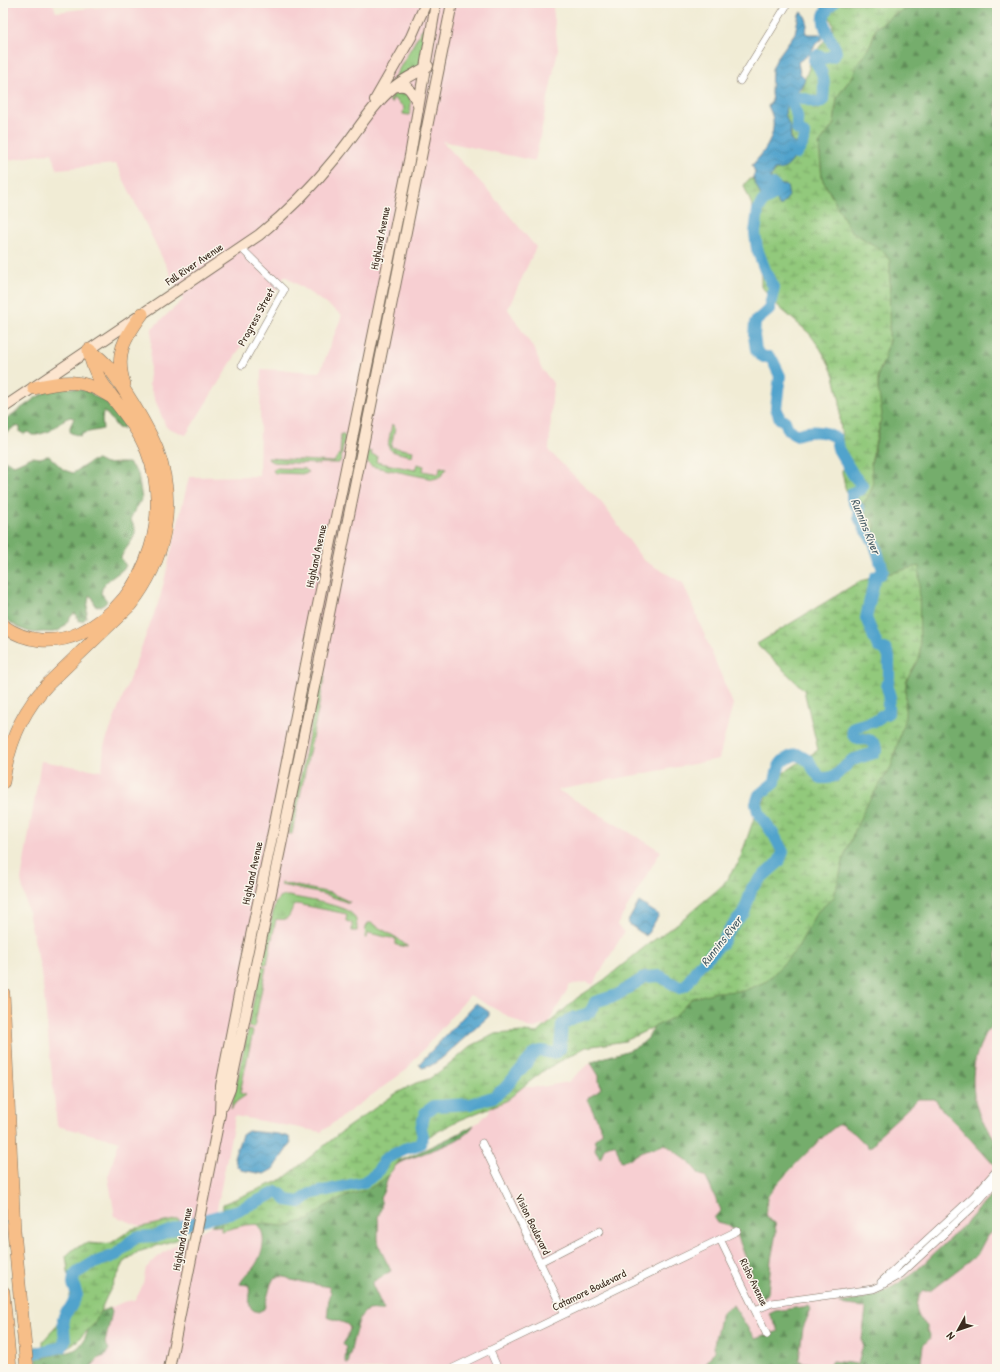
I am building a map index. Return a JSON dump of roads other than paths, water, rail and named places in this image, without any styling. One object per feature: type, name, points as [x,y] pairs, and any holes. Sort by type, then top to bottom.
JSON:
[{"type":"highway","points":[[137,411],[123,382],[120,370],[120,358],[121,348],[125,339],[142,314]]},
{"type":"highway","points":[[3,626],[22,636],[35,640],[57,640],[79,634],[98,622],[117,606],[132,587],[143,567],[152,545],[158,503],[155,476],[151,460],[142,438],[112,397],[93,366],[89,350]]},
{"type":"highway","points":[[3,782],[8,757],[17,730],[33,701],[48,684],[130,605],[148,579],[158,556],[163,539],[167,503],[166,484],[157,449],[150,433],[109,367],[89,350]]},
{"type":"highway","points":[[34,388],[57,383],[74,382],[95,387],[112,397]]},
{"type":"highway","points":[[3,993],[14,1223],[26,1362]]},
{"type":"highway","points":[[3,1292],[10,1365]]},
{"type":"main road","name":"Fall River Avenue","points":[[371,111],[377,96],[411,37],[426,3]]},
{"type":"main road","name":"Highland Avenue","points":[[169,1369],[220,1114],[221,1086],[242,977],[410,156],[436,3]]},
{"type":"main road","name":"Highland Avenue","points":[[220,1114],[230,1089],[274,881],[421,157],[440,56],[452,3]]},
{"type":"main road","name":"Fall River Avenue","points":[[3,408],[241,248],[285,214],[339,155],[371,111],[394,87],[409,76],[432,64],[440,56]]},
{"type":"main road","points":[[394,87],[400,85],[406,86],[410,89],[418,104]]},
{"type":"street","points":[[740,81],[788,3]]},
{"type":"street","name":"Progress Street","points":[[241,248],[284,290],[242,365]]},
{"type":"street","name":"Vision Boulevard","points":[[482,1143],[565,1314]]},
{"type":"street","points":[[877,1287],[974,1196],[997,1170]]},
{"type":"street","points":[[755,1310],[772,1303],[873,1289],[877,1287],[901,1274],[977,1203],[997,1180]]},
{"type":"street","points":[[540,1262],[600,1231]]},
{"type":"street","name":"Catamore Boulevard","points":[[451,1369],[737,1231]]},
{"type":"street","name":"Risho Avenue","points":[[720,1239],[767,1335]]},
{"type":"street","points":[[490,1350],[498,1369]]},
{"type":"water","points":[[802,12],[807,21],[805,32],[808,34],[820,34],[822,39],[807,56],[798,62],[800,73],[805,78],[785,110],[790,128],[791,141],[795,144],[800,141],[805,141],[806,146],[804,151],[798,152],[789,165],[783,169],[774,170],[773,174],[769,177],[776,183],[787,186],[789,196],[781,206],[779,206],[776,198],[761,196],[754,182],[754,178],[752,179],[755,172],[752,165],[764,151],[772,134],[773,119],[768,106],[772,101],[772,69],[777,58],[795,33],[799,14]]},
{"type":"water","points":[[639,902],[659,915],[646,936],[627,923]]},
{"type":"water","points":[[476,1003],[489,1012],[489,1016],[441,1059],[430,1066],[422,1068],[419,1064]]},
{"type":"water","points":[[248,1131],[278,1134],[289,1137],[291,1143],[273,1169],[264,1174],[241,1170],[237,1166],[234,1157],[242,1135]]},
{"type":"waterway","name":"Runnins River","points":[[796,154],[802,145],[804,134],[797,129],[797,116],[792,100],[802,98],[818,103],[823,100],[823,78],[814,60],[815,56],[817,55],[825,58],[833,56],[836,52],[824,25],[824,16],[826,11],[833,3]]},
{"type":"waterway","name":"Runnins River","points":[[191,1223],[234,1212],[277,1192],[286,1200],[300,1202],[310,1194],[364,1182],[376,1174],[385,1159],[404,1149],[420,1144],[423,1136],[421,1128],[425,1113],[434,1106],[470,1104],[493,1097],[505,1088],[535,1053],[539,1051],[555,1053],[560,1049],[562,1025],[572,1018],[588,1013],[592,1009],[595,1002],[617,995],[645,977],[660,976],[680,988],[687,984],[698,967],[721,944],[731,927],[744,913],[752,888],[779,862],[783,852],[774,835],[758,812],[756,804],[759,795],[775,782],[777,771],[783,761],[797,754],[809,761],[815,772],[821,778],[827,778],[835,776],[852,760],[874,753],[877,749],[871,741],[857,738],[853,735],[852,730],[854,727],[878,720],[881,716],[888,713],[888,703],[890,697],[887,687],[889,677],[889,657],[885,649],[878,647],[866,618],[875,577],[881,574],[883,570],[874,542],[866,531],[859,517],[859,509],[852,498],[852,493],[861,489],[863,486],[854,476],[838,449],[836,438],[822,432],[806,432],[796,435],[788,429],[785,421],[780,419],[776,408],[780,376],[773,361],[769,357],[764,357],[759,354],[756,350],[754,336],[755,323],[769,310],[774,287],[765,270],[757,249],[755,233],[758,210],[763,201],[774,195],[776,192],[776,188],[773,185]]},
{"type":"waterway","name":"Runnins River","points":[[35,1353],[62,1347],[65,1341],[63,1319],[77,1295],[73,1284],[74,1276],[78,1272],[91,1264],[116,1255],[137,1237],[156,1236],[185,1225]]}]
